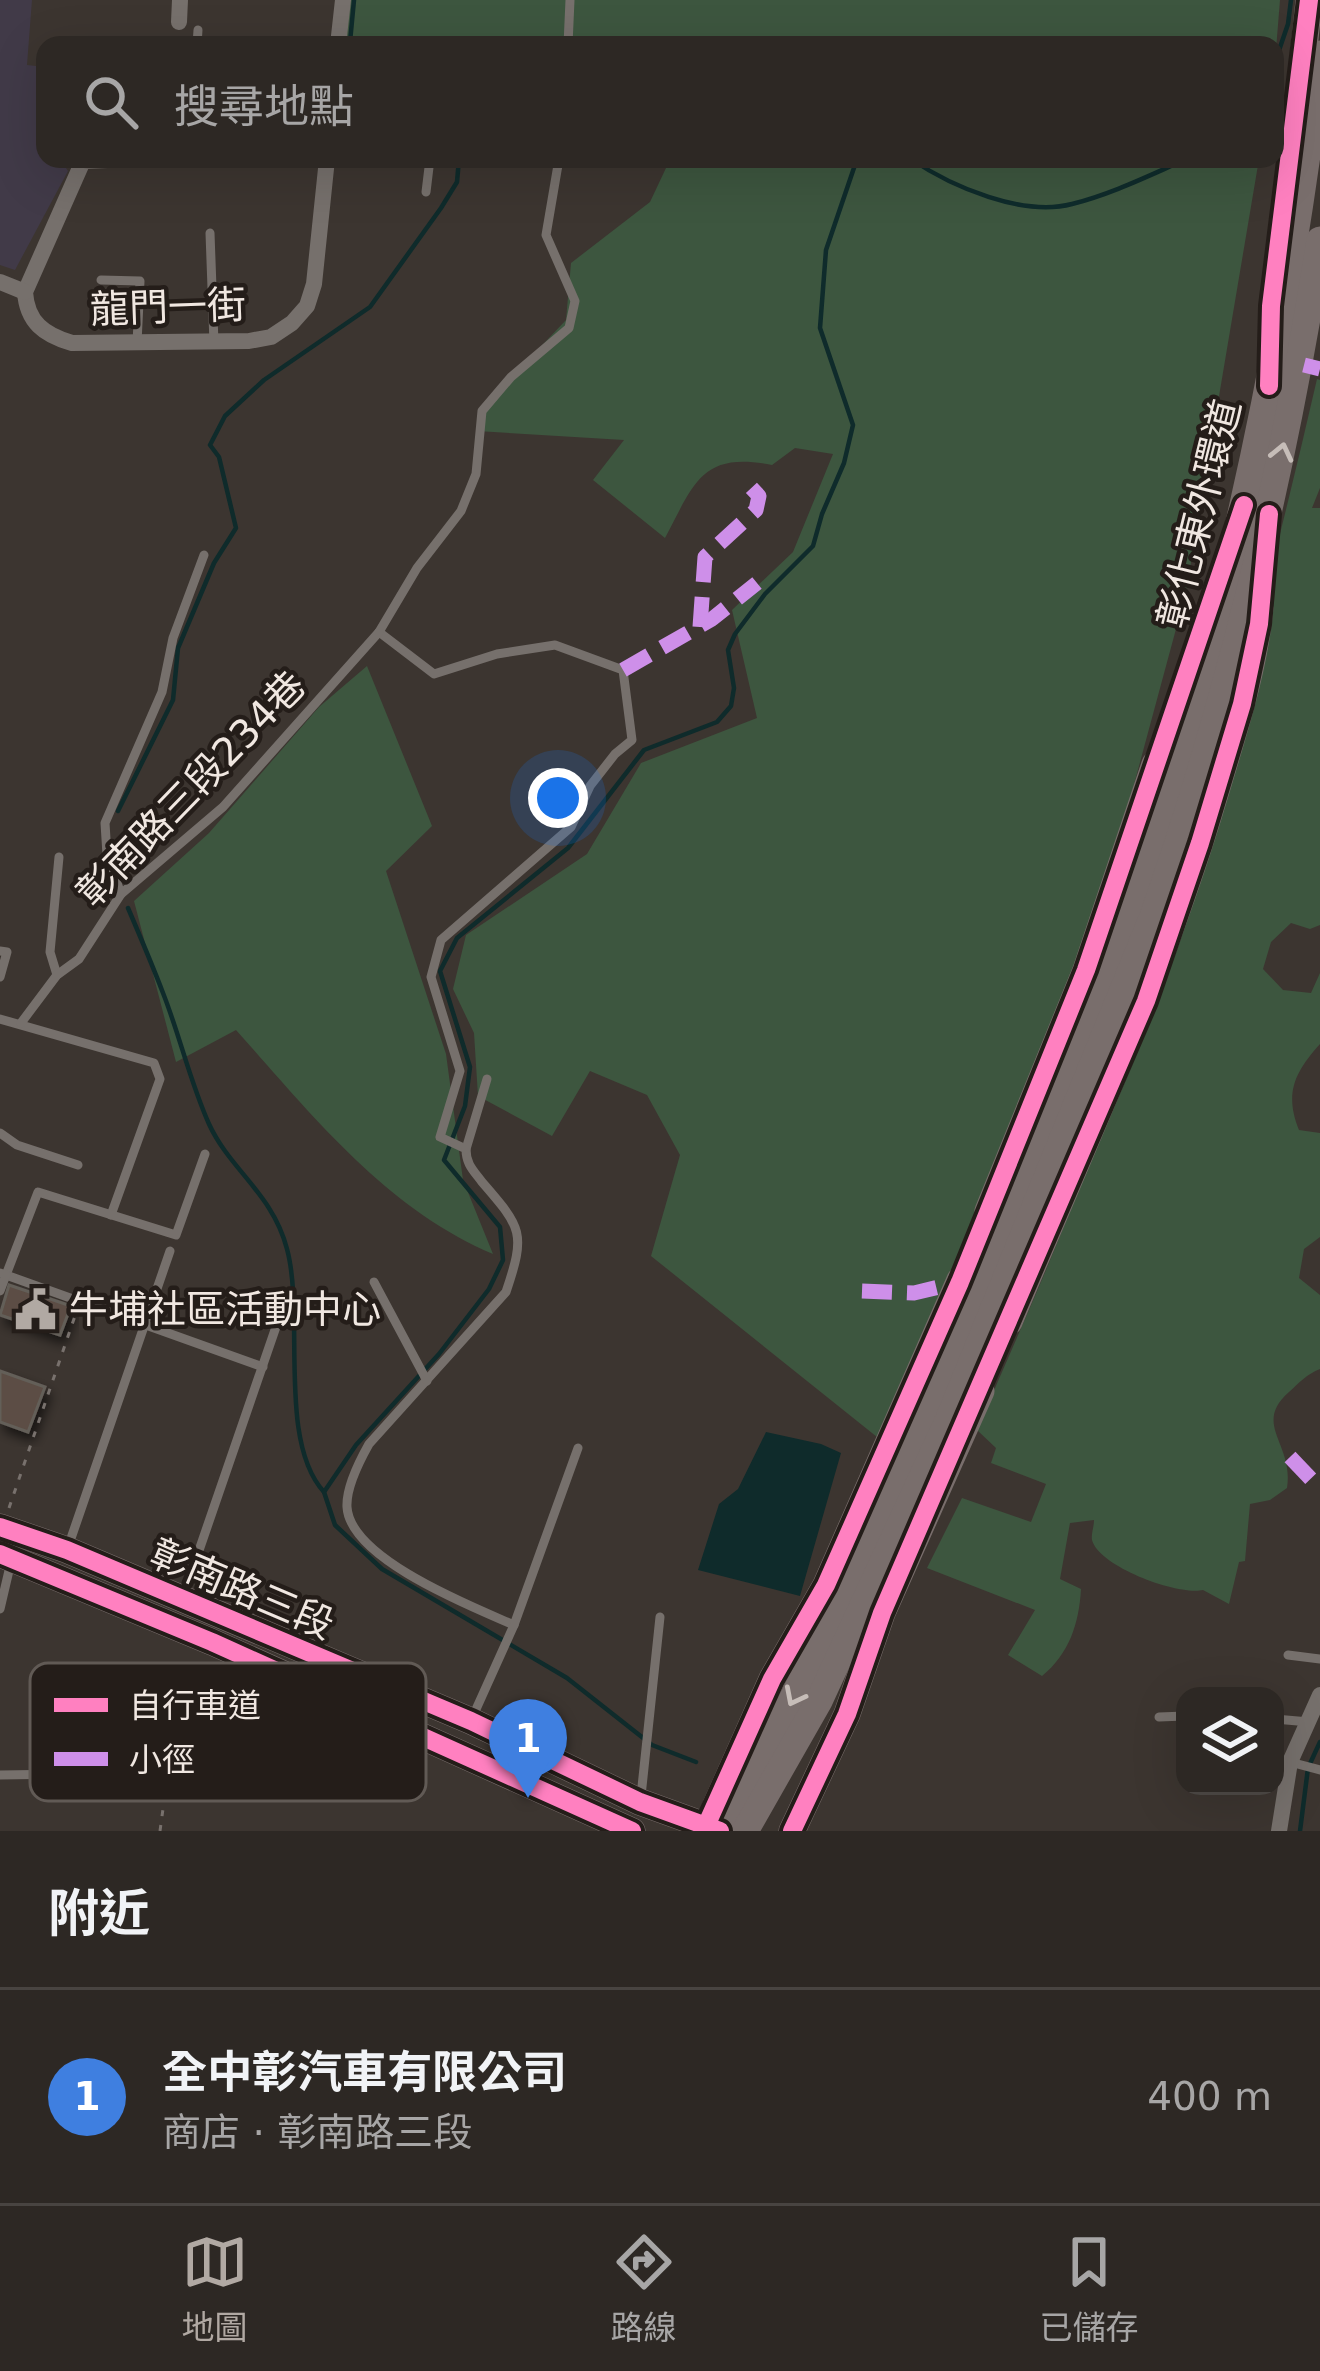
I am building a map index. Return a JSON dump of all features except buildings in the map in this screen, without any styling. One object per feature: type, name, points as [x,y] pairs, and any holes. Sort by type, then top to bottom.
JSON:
[{"type":"main road","points":[[1282,388],[1271,306],[1309,0]]},
{"type":"main road","name":"彰化東外環道","points":[[1282,388],[1294,247],[1320,55]]},
{"type":"main road","name":"彰化東外環道","points":[[745,1831],[819,1701],[988,1325],[1134,969],[1179,841],[1207,696],[1320,240]]},
{"type":"main road","points":[[1282,388],[1320,323]]},
{"type":"main road","points":[[711,1830],[772,1679],[813,1610],[960,1282],[1085,970],[1256,509]]},
{"type":"main road","points":[[792,1831],[847,1714],[874,1637],[1146,1001],[1242,704],[1258,624],[1256,509]]},
{"type":"main road","name":"彰化東外環道","points":[[711,1830],[768,1748],[926,1412],[1104,977],[1207,696]]},
{"type":"main road","name":"彰南路三段","points":[[7,1540],[67,1550],[332,1663]]},
{"type":"main road","name":"彰南路三段","points":[[7,1540],[259,1663]]},
{"type":"main road","name":"彰南路三段","points":[[426,1702],[711,1830]]},
{"type":"main road","name":"彰南路三段","points":[[426,1738],[632,1831]]},
{"type":"street","points":[[179,22],[180,0]]},
{"type":"street","points":[[339,36],[343,0]]},
{"type":"street","points":[[0,282],[25,292],[80,168]]},
{"type":"street","name":"龍門一街","points":[[25,292],[26,311],[44,332],[72,343],[214,343],[271,337],[308,306],[325,168]]},
{"type":"street","points":[[1279,1831],[1291,1762],[1320,1695]]},
{"type":"lane","points":[[568,36],[570,0]]},
{"type":"lane","points":[[198,30],[198,36]]},
{"type":"lane","points":[[426,192],[429,168]]},
{"type":"lane","name":"彰南路三段234巷","points":[[21,1023],[57,975],[79,958],[121,894],[223,807],[379,632],[417,568],[461,511],[476,473],[482,411],[511,377],[569,328],[575,301],[546,235],[557,168]]},
{"type":"lane","points":[[210,233],[214,343]]},
{"type":"lane","points":[[101,280],[140,281],[136,343]]},
{"type":"lane","points":[[121,894],[107,855],[105,823],[162,692],[173,638],[204,556]]},
{"type":"lane","points":[[379,632],[434,674],[497,654],[554,645],[623,670],[629,695],[632,740],[590,786],[571,827],[441,940],[432,962],[431,976],[460,1071],[440,1137],[466,1149]]},
{"type":"lane","points":[[57,975],[50,952],[58,857]]},
{"type":"lane","points":[[0,951],[7,952],[0,977]]},
{"type":"lane","points":[[0,1019],[154,1063],[160,1079],[111,1215]]},
{"type":"lane","points":[[487,1079],[466,1163],[514,1219],[519,1238],[516,1262],[506,1292],[369,1444],[347,1507],[355,1528],[379,1554],[430,1588],[514,1625]]},
{"type":"lane","points":[[0,1133],[17,1145],[78,1165]]},
{"type":"lane","points":[[0,1291],[38,1192],[176,1235],[205,1154]]},
{"type":"lane","points":[[67,1550],[170,1252]]},
{"type":"lane","points":[[3,1274],[263,1367]]},
{"type":"lane","points":[[374,1282],[427,1381]]},
{"type":"lane","points":[[182,1600],[278,1321]]},
{"type":"lane","points":[[471,1721],[514,1625],[578,1448]]},
{"type":"lane","points":[[0,1610],[7,1540]]},
{"type":"lane","points":[[640,1802],[660,1617]]},
{"type":"lane","points":[[1288,1655],[1320,1659]]},
{"type":"lane","points":[[1159,1717],[1176,1716]]},
{"type":"lane","points":[[1284,1720],[1309,1722]]},
{"type":"lane","points":[[1291,1762],[1320,1770]]},
{"type":"path","points":[[7,1540],[80,1300]]},
{"type":"path","points":[[203,1663],[212,1642]]},
{"type":"path","points":[[160,1831],[164,1801]]},
{"type":"shaded area","points":[[0,0],[32,0],[27,65],[36,66],[36,168],[68,171],[15,270],[0,265]]},
{"type":"green space","points":[[338,0],[1280,0],[1277,36],[335,34]]},
{"type":"green space","points":[[666,168],[1257,168],[1186,592],[1109,877],[1035,1090],[941,1319],[877,1437],[651,1256],[680,1155],[647,1095],[590,1071],[552,1136],[478,1096],[474,1033],[453,989],[466,935],[587,854],[641,763],[757,718],[732,610],[793,552],[833,454],[795,448],[772,465],[729,463],[715,468],[693,487],[665,538],[593,480],[624,440],[477,431],[479,412],[566,320],[571,263],[650,202]]},
{"type":"green space","points":[[1317,379],[1320,488],[1312,508],[1320,508],[1320,925],[1310,929],[1291,923],[1271,942],[1263,969],[1283,990],[1311,993],[1320,973],[1320,1044],[1298,1074],[1292,1105],[1299,1130],[1320,1133],[1320,1237],[1304,1249],[1299,1278],[1320,1295],[1320,1369],[1289,1392],[1274,1415],[1288,1472],[1287,1488],[1270,1500],[1250,1504],[1245,1561],[1239,1562],[1229,1604],[1203,1590],[1177,1589],[1124,1569],[1098,1550],[1092,1540],[1094,1520],[1070,1523],[1060,1579],[1081,1589],[1078,1614],[1066,1648],[1042,1676],[1008,1655],[1035,1610],[927,1568],[962,1498],[1031,1522],[1046,1484],[991,1463],[996,1448],[977,1430],[1070,1211],[1151,982],[1241,682]]},
{"type":"green space","points":[[367,666],[432,826],[386,871],[446,1054],[463,1180],[493,1254],[454,1235],[384,1185],[322,1126],[236,1030],[176,1062],[134,901],[209,833],[319,707]]},
{"type":"water","points":[[766,1432],[841,1453],[800,1596],[698,1570],[719,1504],[738,1489]]},
{"type":"waterway","points":[[351,36],[354,0]]},
{"type":"waterway","points":[[1284,36],[1291,0]]},
{"type":"waterway","points":[[118,811],[173,700],[178,648],[214,563],[236,528],[219,457],[210,445],[225,416],[264,380],[370,307],[441,208],[457,182],[458,168]]},
{"type":"waterway","points":[[696,1762],[652,1745],[567,1678],[382,1569],[335,1525],[324,1492],[356,1445],[439,1354],[489,1289],[503,1260],[500,1227],[444,1160],[465,1106],[470,1067],[440,971],[457,938],[568,848],[644,750],[717,722],[731,706],[734,688],[728,650],[735,634],[765,594],[813,546],[853,425],[820,328],[826,250],[854,168]]},
{"type":"waterway","points":[[926,168],[989,197],[1053,207],[1102,195],[1166,168]]},
{"type":"waterway","points":[[128,908],[209,1124],[272,1213],[287,1249],[296,1410],[310,1470],[324,1492]]},
{"type":"waterway","points":[[1300,1831],[1308,1768],[1320,1742]]},
{"type":"marked path","points":[[1304,365],[1320,369]]},
{"type":"marked path","points":[[700,627],[705,557],[756,510],[759,496],[746,482]]},
{"type":"marked path","points":[[623,670],[712,619],[757,583]]},
{"type":"marked path","points":[[862,1291],[914,1293],[960,1282]]},
{"type":"marked path","points":[[1290,1457],[1311,1479],[1320,1481]]},
{"type":"cycle path","points":[[1269,386],[1271,306],[1309,0]]},
{"type":"cycle path","points":[[706,1826],[772,1679],[826,1585],[960,1282],[1086,970],[1244,505]]},
{"type":"cycle path","points":[[792,1831],[847,1714],[882,1613],[1146,1001],[1242,704],[1259,624],[1269,514]]},
{"type":"cycle path","points":[[0,1527],[67,1550],[334,1663]]},
{"type":"cycle path","points":[[0,1554],[259,1663]]},
{"type":"cycle path","points":[[426,1702],[640,1802],[720,1831]]},
{"type":"cycle path","points":[[426,1738],[632,1831]]},
{"type":"place","name":"牛埔社區活動中心","points":[[35,1309]]},
{"type":"place","name":"全中彰汽車有限公司","points":[[528,1798]]}]
